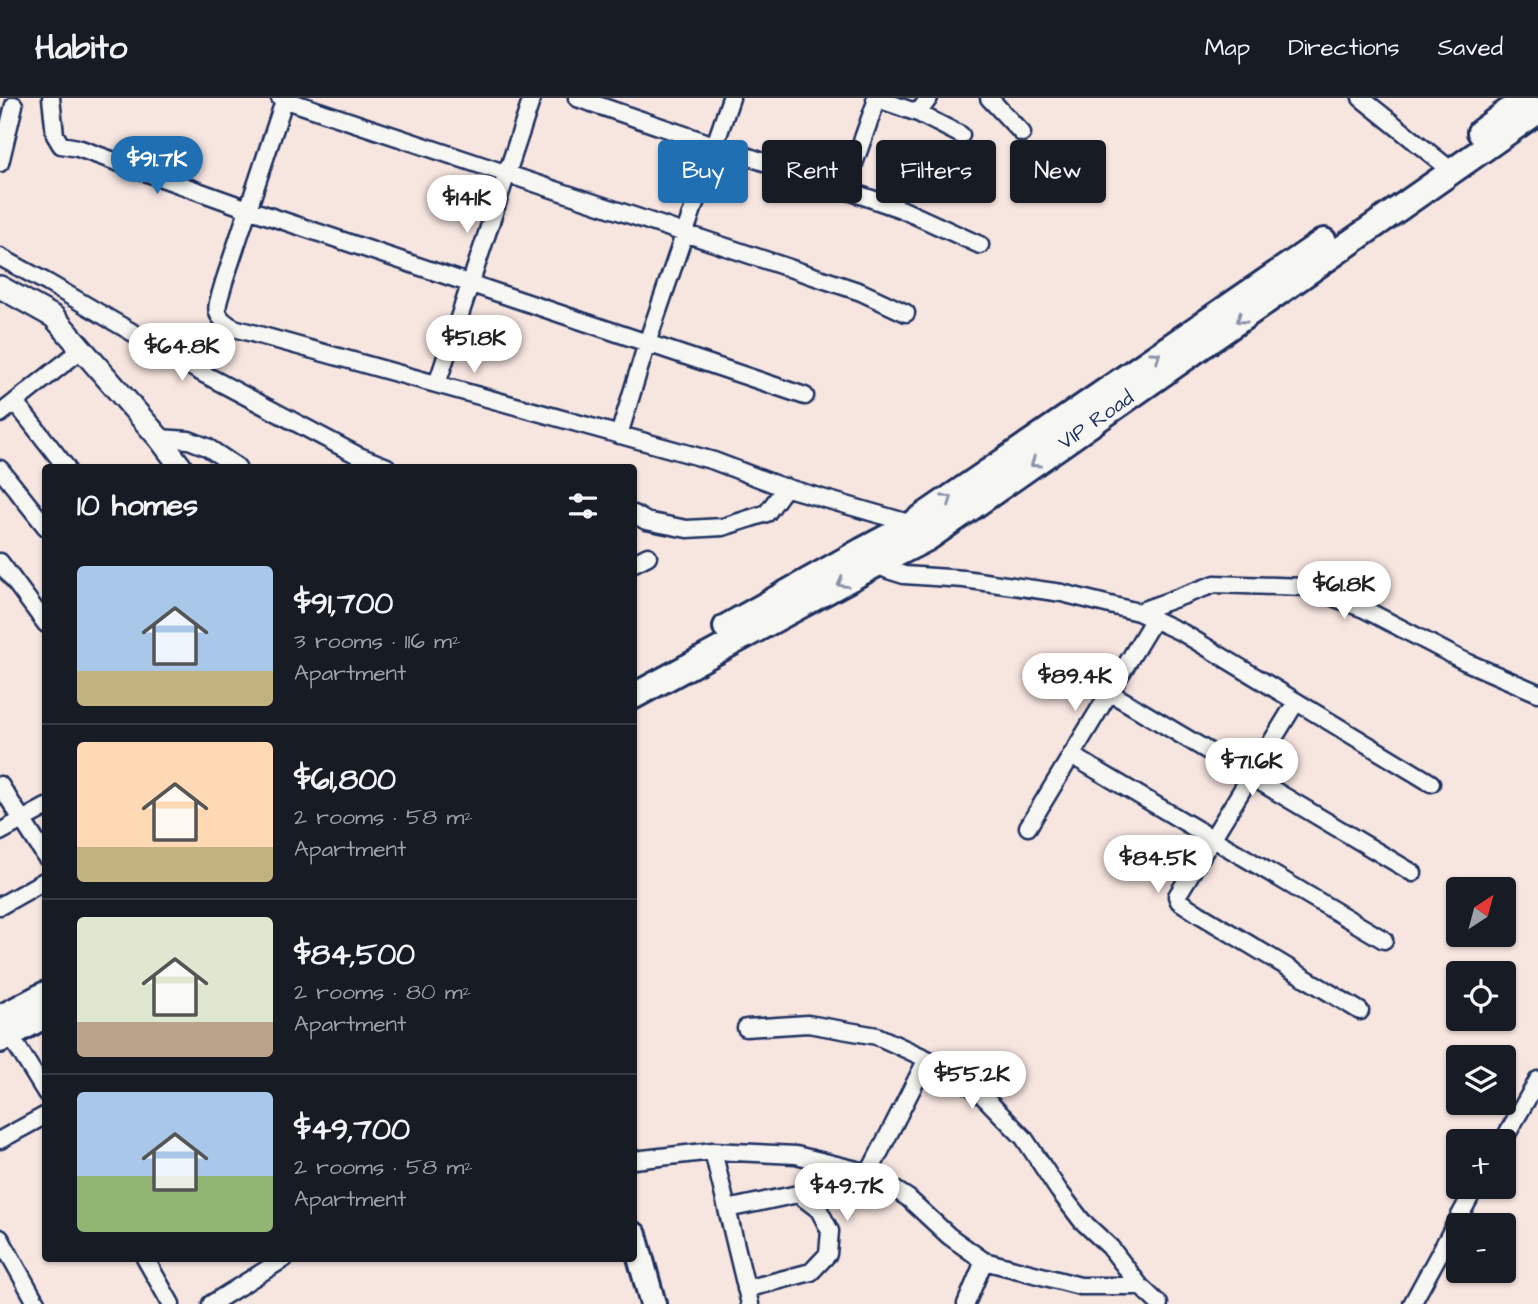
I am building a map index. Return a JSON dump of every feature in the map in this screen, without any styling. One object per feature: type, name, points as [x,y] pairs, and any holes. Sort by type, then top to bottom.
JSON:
[{"type":"main road","name":"VIP Road","points":[[637,677],[869,557],[928,538],[1446,166],[1526,98]]},
{"type":"main road","name":"VIP Road","points":[[637,694],[869,557],[912,524],[1446,166],[1538,111]]},
{"type":"main road","points":[[0,287],[54,317],[179,464]]},
{"type":"main road","points":[[3,1031],[42,997]]},
{"type":"main road","points":[[3,1031],[42,1016]]},
{"type":"main road","points":[[637,1246],[653,1304]]},
{"type":"street","points":[[51,98],[55,135],[61,145],[78,148],[248,209],[805,396]]},
{"type":"street","points":[[437,384],[532,98]]},
{"type":"street","points":[[577,98],[700,140]]},
{"type":"street","points":[[717,140],[731,98]]},
{"type":"street","points":[[862,140],[876,98],[918,113],[961,135]]},
{"type":"street","points":[[918,113],[929,98]]},
{"type":"street","points":[[989,98],[1022,132]]},
{"type":"street","points":[[1361,98],[1446,166]]},
{"type":"street","points":[[906,313],[861,292],[283,99],[217,310],[221,320],[234,328],[714,461],[786,487],[912,524]]},
{"type":"street","points":[[0,163],[14,105]]},
{"type":"street","points":[[862,195],[901,208],[980,245]]},
{"type":"street","points":[[619,435],[647,343],[695,203]]},
{"type":"street","points":[[0,257],[200,372],[359,456],[379,464]]},
{"type":"street","points":[[41,310],[53,286]]},
{"type":"street","points":[[0,414],[82,349]]},
{"type":"street","points":[[15,402],[64,464]]},
{"type":"street","points":[[159,438],[189,440],[207,447],[232,464]]},
{"type":"street","points":[[0,469],[42,522]]},
{"type":"street","points":[[637,516],[646,521],[687,529],[723,527],[767,513],[786,487]]},
{"type":"street","points":[[869,557],[904,575],[964,579],[1062,593],[1138,612],[1183,634],[1431,783]]},
{"type":"street","points":[[0,562],[42,619]]},
{"type":"street","points":[[1138,612],[1215,584],[1306,587],[1364,609],[1464,661],[1538,693]]},
{"type":"street","points":[[1028,827],[1154,619]]},
{"type":"street","points":[[1109,692],[1413,873]]},
{"type":"street","points":[[1296,702],[1177,896],[1179,901],[1360,1011]]},
{"type":"street","points":[[1072,755],[1384,940]]},
{"type":"street","points":[[0,785],[42,851]]},
{"type":"street","points":[[0,832],[42,809]]},
{"type":"street","points":[[0,906],[42,882]]},
{"type":"street","points":[[746,1028],[808,1024],[877,1036],[927,1059],[978,1091],[1024,1138],[1082,1221],[1110,1247],[1139,1286],[1159,1304]]},
{"type":"street","points":[[3,1031],[42,1087]]},
{"type":"street","points":[[869,1173],[927,1059]]},
{"type":"street","points":[[1510,1129],[1538,1080]]},
{"type":"street","points":[[0,1140],[42,1117]]},
{"type":"street","points":[[637,1160],[713,1151],[796,1155],[869,1173],[908,1198],[949,1236],[985,1261],[1080,1286],[1139,1286]]},
{"type":"street","points":[[713,1151],[726,1209],[748,1296],[811,1272],[828,1254],[831,1231],[819,1210],[798,1194],[726,1209]]},
{"type":"street","points":[[1412,1304],[1469,1199]]},
{"type":"street","points":[[0,1238],[37,1304]]},
{"type":"street","points":[[966,1304],[985,1261]]},
{"type":"street","points":[[147,1262],[171,1304]]},
{"type":"street","points":[[211,1304],[279,1262]]}]
